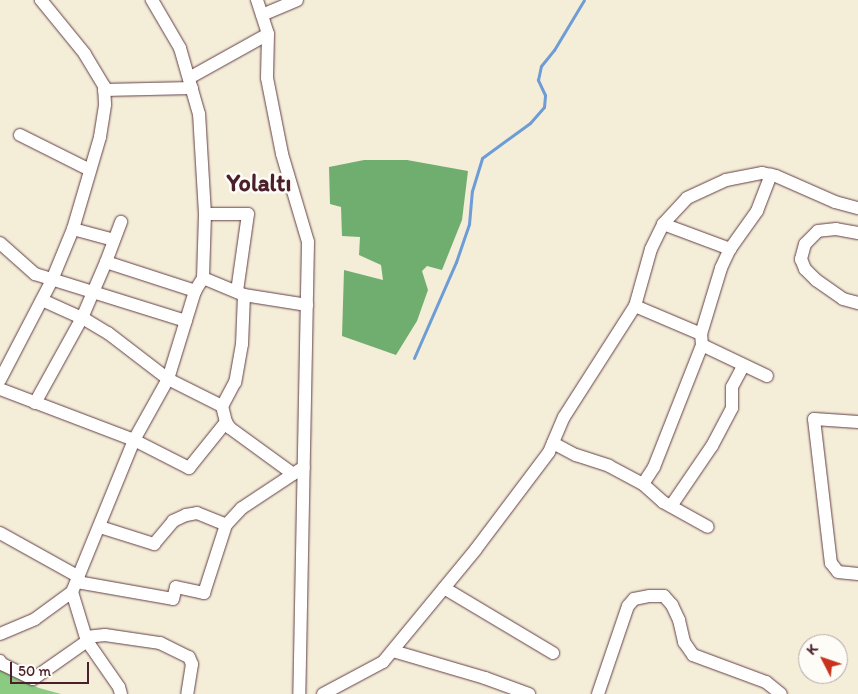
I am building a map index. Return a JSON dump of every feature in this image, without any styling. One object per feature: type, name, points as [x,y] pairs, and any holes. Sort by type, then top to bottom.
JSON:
[{"type":"street","points":[[0,380],[52,280],[73,229],[100,137],[105,104],[104,90],[85,54],[41,0]]},
{"type":"street","points":[[0,634],[34,619],[76,583],[134,440],[168,379],[195,292],[202,278],[205,214],[199,114],[180,48],[152,0]]},
{"type":"street","points":[[257,0],[268,34],[267,78],[278,135],[308,242],[299,471],[299,694]]},
{"type":"street","points":[[262,15],[297,0]]},
{"type":"street","points":[[104,90],[190,83],[268,34]]},
{"type":"street","points":[[20,135],[90,170]]},
{"type":"street","points":[[323,694],[376,666],[393,651],[549,452],[564,417],[635,306],[650,249],[663,224],[687,198],[702,190],[746,175],[771,175],[835,202],[858,208]]},
{"type":"street","points":[[643,484],[654,467],[702,340],[721,268],[730,249],[756,211],[771,175]]},
{"type":"street","points":[[205,214],[248,214],[241,293],[242,344],[235,382],[222,406],[226,422],[230,428],[299,471]]},
{"type":"street","points":[[35,403],[82,318],[106,262],[120,222]]},
{"type":"street","points":[[663,224],[730,249]]},
{"type":"street","points":[[73,229],[114,240]]},
{"type":"street","points":[[858,233],[836,229],[818,231],[805,244],[801,259],[805,268],[816,280],[843,298],[858,303]]},
{"type":"street","points":[[0,243],[35,274],[186,321]]},
{"type":"street","points":[[106,262],[195,292]]},
{"type":"street","points":[[202,278],[241,293],[307,305]]},
{"type":"street","points":[[42,300],[82,318],[108,333],[168,379],[222,406]]},
{"type":"street","points":[[635,306],[702,340],[743,366],[767,376]]},
{"type":"street","points":[[670,506],[712,446],[732,408],[732,387],[743,366]]},
{"type":"street","points":[[0,389],[134,440],[189,468],[226,422]]},
{"type":"street","points":[[858,422],[814,419],[831,563],[838,572],[858,574]]},
{"type":"street","points":[[553,444],[576,455],[610,466],[643,484],[670,506],[708,527]]},
{"type":"street","points":[[0,533],[76,583],[172,599],[176,587],[204,593],[226,525],[242,508],[299,471]]},
{"type":"street","points":[[100,527],[154,544],[173,522],[186,515],[197,513],[226,525]]},
{"type":"street","points":[[76,583],[87,639],[119,687],[120,694]]},
{"type":"street","points":[[444,588],[553,653]]},
{"type":"street","points":[[598,694],[628,606],[634,599],[650,596],[664,596],[672,605],[679,620],[684,642],[693,655],[766,682],[781,694]]},
{"type":"street","points":[[0,660],[2,664],[32,679],[87,639],[105,635],[160,643],[189,658],[192,664],[187,694]]},
{"type":"street","points":[[393,651],[485,678],[529,694]]},
{"type":"green space","points":[[364,160],[407,160],[468,171],[462,220],[442,270],[427,266],[422,271],[428,290],[417,321],[396,355],[342,336],[344,270],[383,280],[381,265],[359,255],[360,237],[342,236],[341,207],[330,204],[329,167]]},
{"type":"green space","points":[[0,670],[39,688],[61,694],[0,694]]},
{"type":"waterway","points":[[414,358],[456,262],[469,224],[472,191],[482,158],[530,123],[544,107],[545,95],[538,80],[541,66],[554,50],[584,0]]},
{"type":"district","name":"Yolaltı","points":[[259,183]]}]
